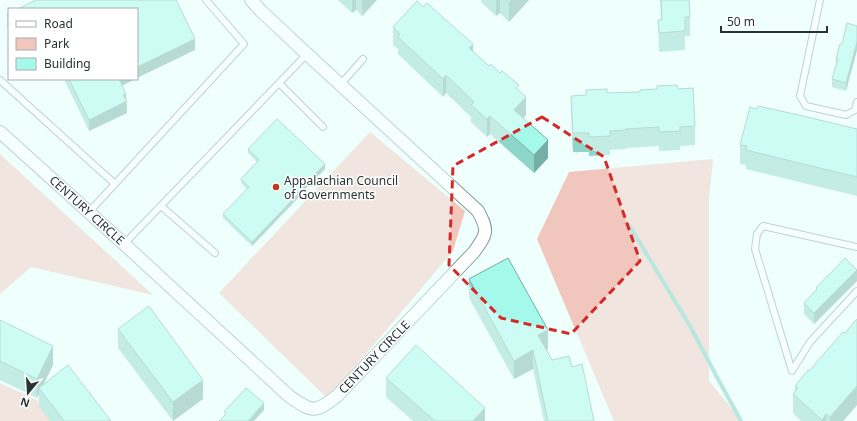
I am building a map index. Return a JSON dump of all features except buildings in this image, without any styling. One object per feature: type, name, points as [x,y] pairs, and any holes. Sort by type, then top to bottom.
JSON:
[{"type":"street","name":"CENTURY CIRCLE","points":[[0,132],[289,396],[305,407],[314,409],[324,406],[337,396],[474,252],[482,241],[486,230],[485,223],[478,211],[307,54],[251,0]]},
{"type":"lane","points":[[89,212],[244,44],[206,0]]},
{"type":"lane","points":[[820,0],[800,96],[806,106],[846,115],[855,110],[857,102]]},
{"type":"lane","points":[[124,244],[307,54]]},
{"type":"lane","points":[[340,84],[363,59]]},
{"type":"lane","points":[[0,80],[115,184]]},
{"type":"lane","points":[[279,83],[323,127]]},
{"type":"lane","points":[[161,206],[215,253]]},
{"type":"lane","points":[[857,247],[763,226],[757,234],[755,248],[792,371],[810,342],[857,291]]},
{"type":"highlighted area","points":[[542,117],[604,157],[640,261],[571,334],[501,318],[449,265],[453,166]]},
{"type":"green space","points":[[370,132],[465,211],[453,251],[328,399],[219,293]]},
{"type":"green space","points":[[0,154],[153,295],[31,267],[0,294]]},
{"type":"green space","points":[[713,159],[709,197],[709,381],[742,421],[614,421],[537,239],[569,172]]},
{"type":"green space","points":[[0,383],[37,400],[50,421],[0,421]]},
{"type":"waterway","points":[[629,225],[690,326],[741,421]]},
{"type":"place","name":"Appalachian Council of Governments","points":[[276,187]]}]
